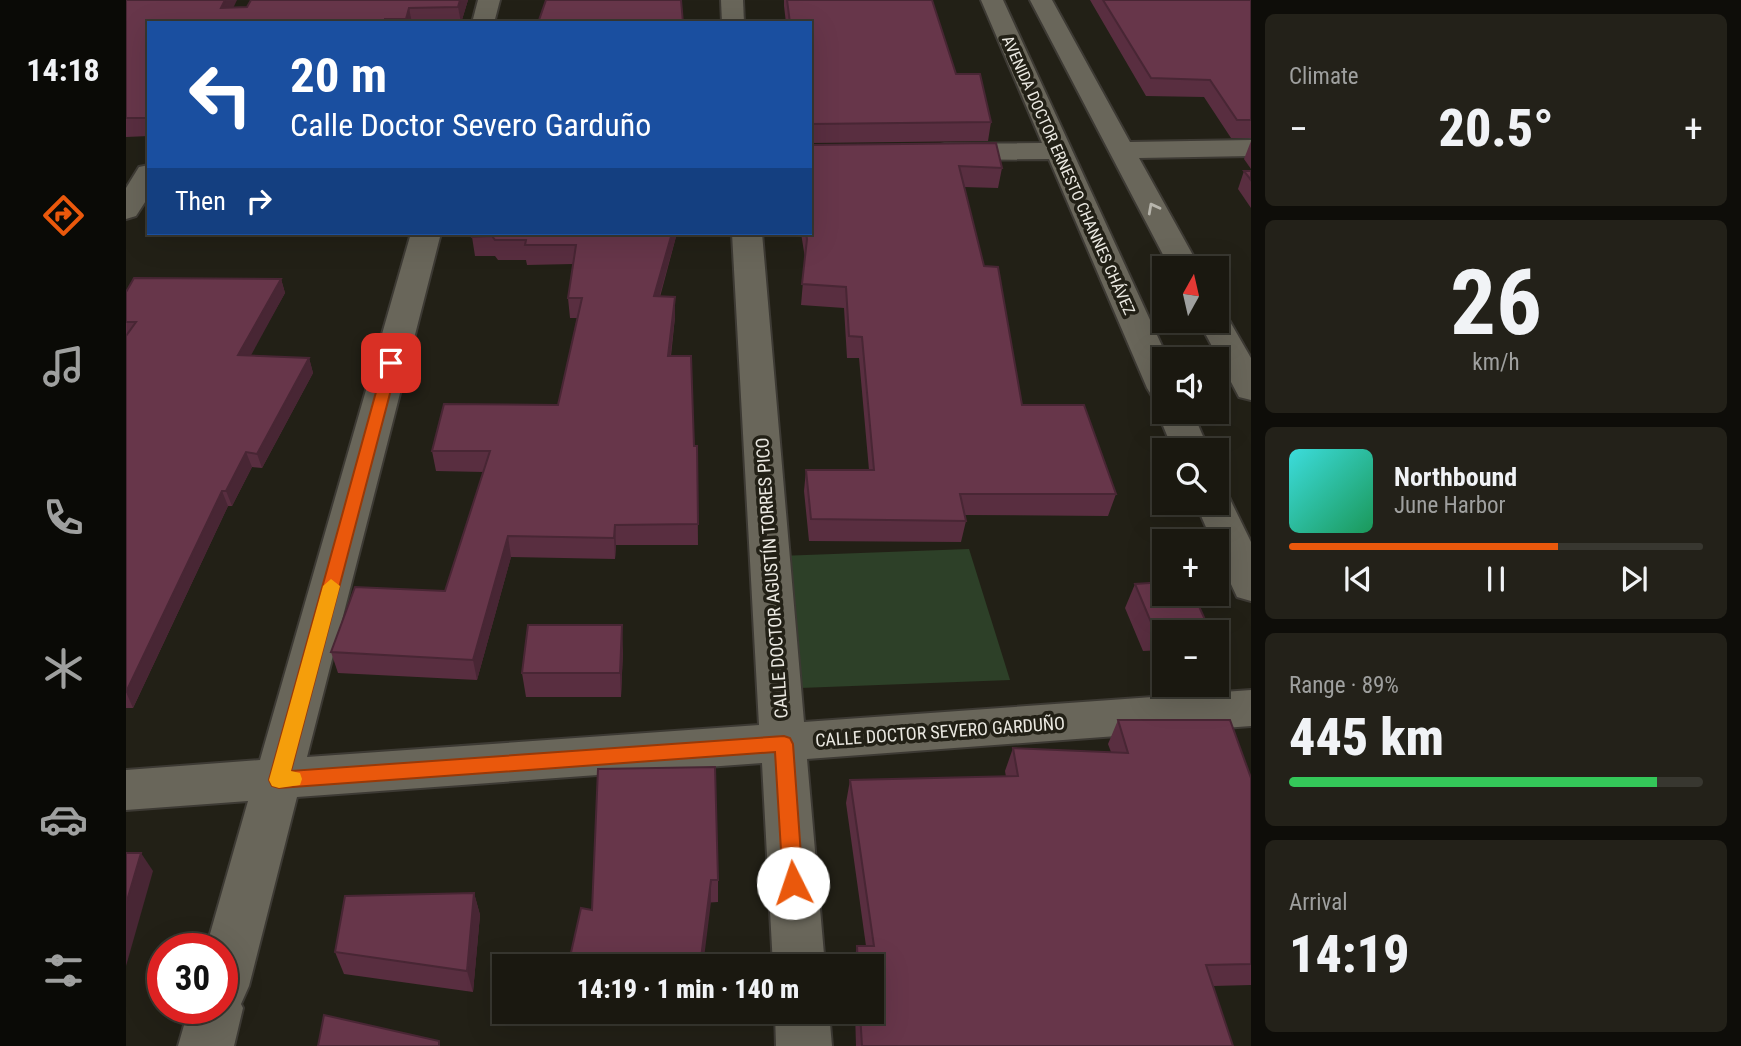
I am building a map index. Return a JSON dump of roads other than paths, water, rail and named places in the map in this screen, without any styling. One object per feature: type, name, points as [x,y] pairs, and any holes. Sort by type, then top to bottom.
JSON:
[{"type":"street","points":[[484,21],[489,0]]},
{"type":"street","points":[[732,0],[733,21]]},
{"type":"street","name":"AVENIDA DOCTOR ERNESTO CHANNES CHÁVEZ","points":[[992,0],[1152,361]]},
{"type":"street","points":[[1041,0],[1179,256]]},
{"type":"street","points":[[1122,150],[1251,148]]},
{"type":"street","points":[[921,152],[1059,151]]},
{"type":"street","points":[[126,156],[147,156]]},
{"type":"street","points":[[126,210],[147,176]]},
{"type":"street","points":[[237,933],[425,235]]},
{"type":"street","name":"CALLE DOCTOR AGUSTÍN TORRES PICO","points":[[747,235],[798,954]]},
{"type":"street","points":[[1221,333],[1251,389]]},
{"type":"street","points":[[1220,515],[1251,586]]},
{"type":"street","name":"CALLE DOCTOR SEVERO GARDUÑO","points":[[126,790],[1251,708]]},
{"type":"street","points":[[206,1046],[212,1024]]},
{"type":"street","points":[[803,1024],[804,1046]]}]
